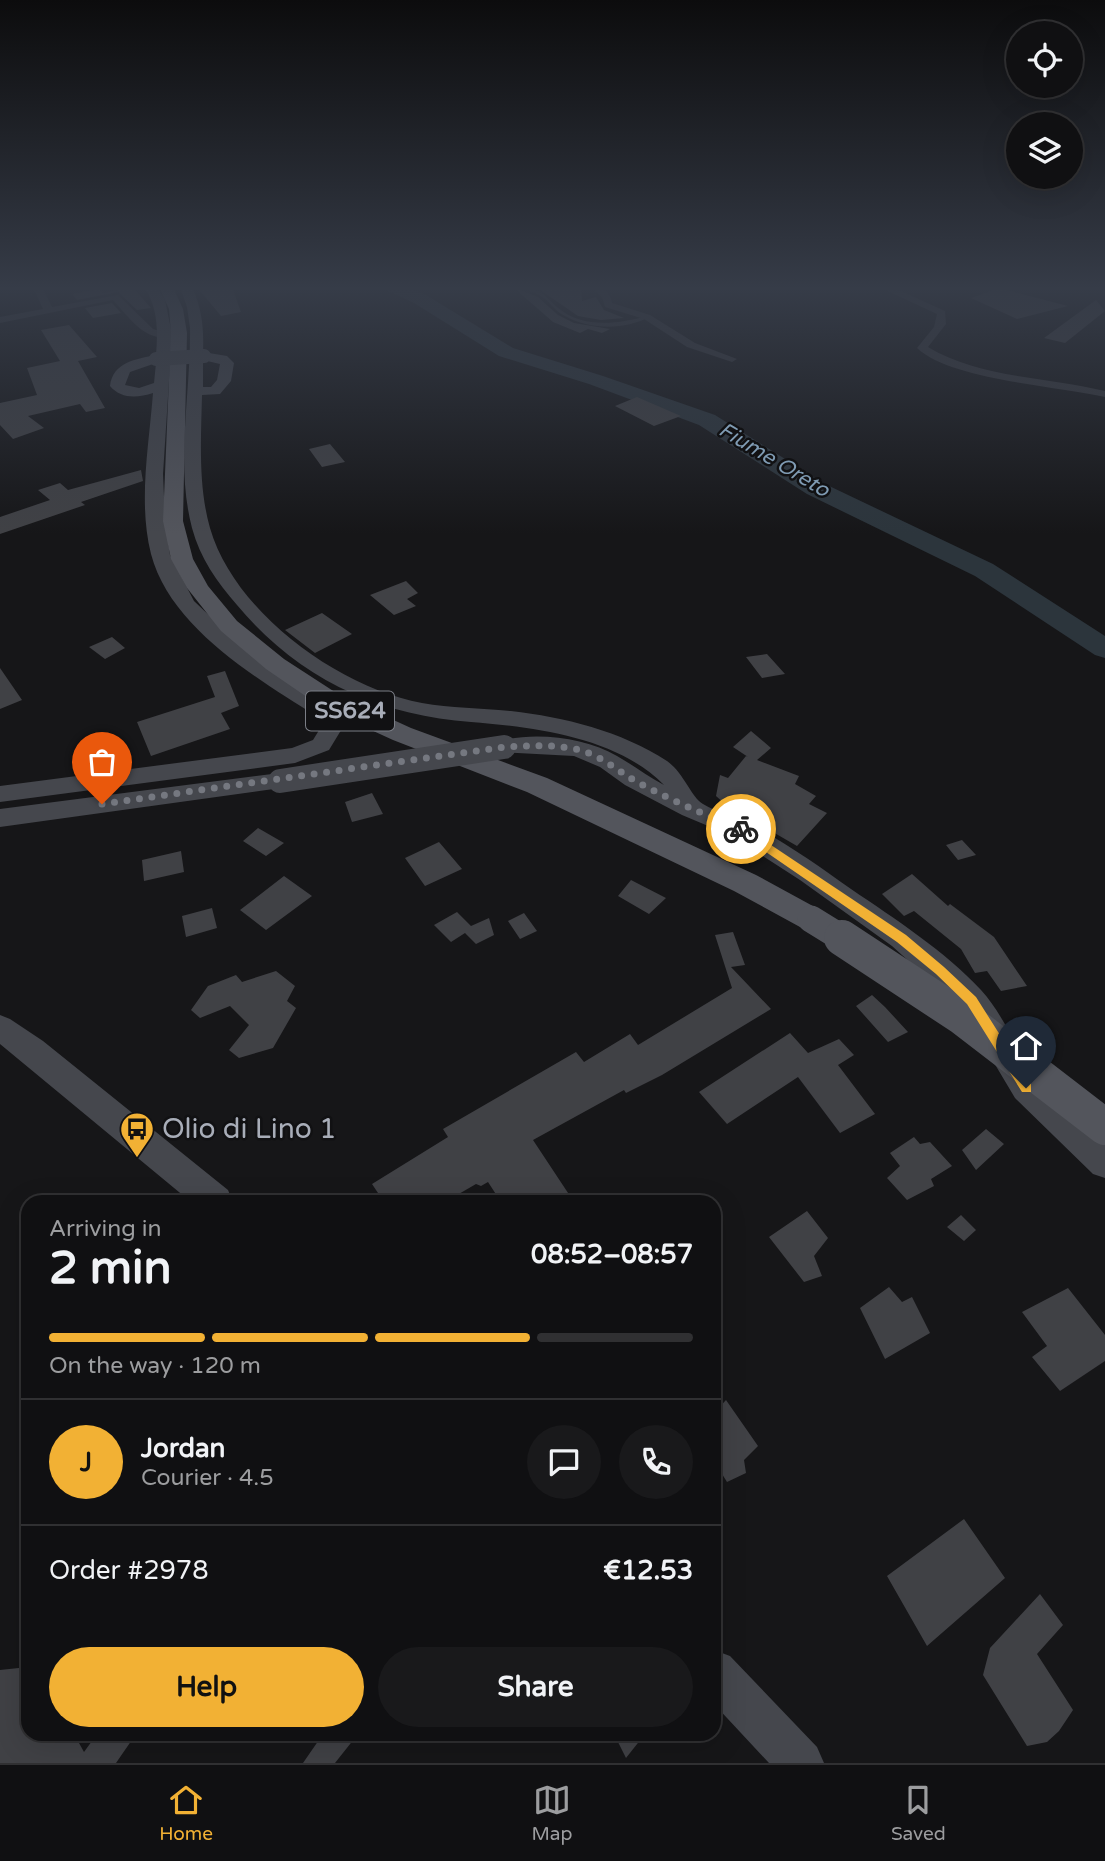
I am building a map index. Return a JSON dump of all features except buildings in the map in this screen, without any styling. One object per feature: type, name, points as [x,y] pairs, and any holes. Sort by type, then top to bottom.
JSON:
[{"type":"main road","points":[[124,369],[117,377],[117,386],[121,390],[137,393],[161,385]]},
{"type":"main road","points":[[0,794],[295,755],[321,745],[332,727],[325,712],[245,662],[185,604],[161,555],[156,519],[155,474],[162,369]]},
{"type":"main road","name":"SS624","points":[[178,369],[173,521],[182,559],[198,588],[229,626],[275,664],[332,702],[402,734],[537,785],[745,883],[811,919],[865,951],[958,1013],[1105,1126]]},
{"type":"main road","points":[[196,369],[195,498],[206,541],[218,569],[242,600],[263,625],[293,652],[330,676],[388,702],[443,715],[524,720],[607,740],[652,762],[674,781],[691,809]]},
{"type":"main road","points":[[195,391],[215,391],[224,381],[225,369]]},
{"type":"main road","points":[[0,818],[280,781],[504,747],[539,745],[577,749],[608,761],[633,779],[691,809],[741,830],[809,873],[902,938],[972,1000],[1026,1088],[1105,1163]]},
{"type":"main road","points":[[0,1028],[32,1050],[208,1195]]},
{"type":"main road","points":[[721,1679],[802,1763]]},
{"type":"street","points":[[978,369],[1105,394]]},
{"type":"waterway","name":"Fiume Oreto","points":[[562,369],[707,420],[816,489],[984,570],[1105,649]]},
{"type":"way so far","points":[[102,804],[280,781],[504,747],[539,745],[577,749],[608,761],[633,779],[691,809],[741,829]]},
{"type":"place","name":"Olio di Lino 1","points":[[137,1159]]},
{"type":"route","points":[[741,829],[902,938],[940,970],[972,1000],[1026,1088]]}]
